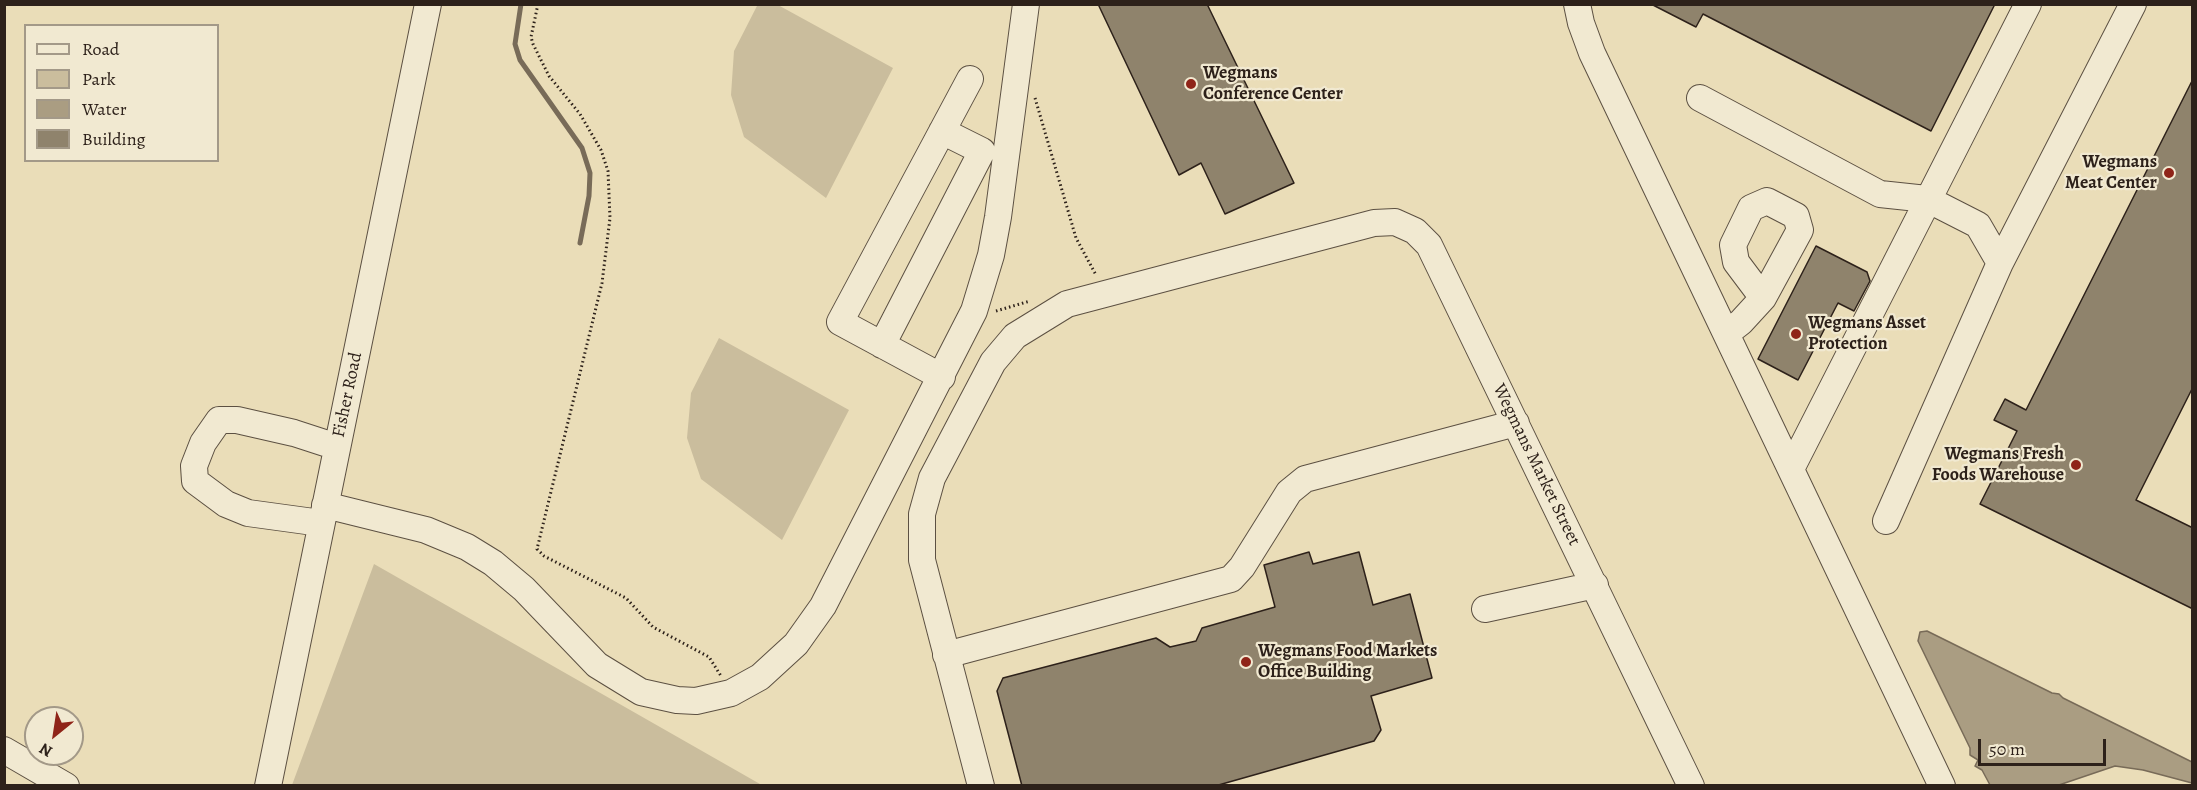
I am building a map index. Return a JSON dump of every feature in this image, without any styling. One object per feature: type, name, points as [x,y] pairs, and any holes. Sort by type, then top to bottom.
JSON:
[{"type":"street","name":"Fisher Road","points":[[268,786],[428,4]]},
{"type":"street","points":[[337,447],[294,433],[237,420],[219,420],[203,443],[194,466],[195,481],[226,504],[248,513],[323,514],[426,530],[467,547],[492,563],[524,589],[597,665],[641,692],[677,700],[696,701],[735,691],[760,677],[796,644],[810,626],[879,500],[974,311],[991,255],[1008,153],[1026,4]]},
{"type":"street","points":[[1577,4],[1592,53],[1792,467],[1942,786]]},
{"type":"street","points":[[1792,467],[2028,4]]},
{"type":"street","points":[[1886,520],[2000,263],[2133,4]]},
{"type":"street","points":[[942,377],[840,322],[970,79]]},
{"type":"street","points":[[1700,98],[1880,194],[1927,199],[1978,225],[2000,263]]},
{"type":"street","points":[[942,131],[982,151],[1008,153]]},
{"type":"street","points":[[882,345],[982,151]]},
{"type":"street","name":"Wegmans Market Street","points":[[981,786],[922,560],[922,514],[932,478],[993,362],[1015,336],[1067,304],[1374,223],[1395,222],[1415,231],[1429,245],[1691,786]]},
{"type":"street","points":[[1727,333],[1741,322],[1762,298]]},
{"type":"street","points":[[958,344],[993,362]]},
{"type":"street","points":[[946,655],[1231,579],[1242,567],[1289,492],[1305,479],[1516,423]]},
{"type":"street","points":[[1485,609],[1595,585]]},
{"type":"street","points":[[4,750],[66,786]]},
{"type":"path","points":[[538,4],[531,37],[532,44],[549,76],[580,114],[601,150],[608,171],[610,218],[602,283],[537,549],[544,556],[626,598],[653,627],[709,657],[722,679],[735,691]]},
{"type":"path","points":[[1034,93],[1076,238],[1098,280],[1091,282]]},
{"type":"path","points":[[992,317],[994,312],[1038,298]]},
{"type":"green space","points":[[758,4],[778,5],[893,68],[826,198],[744,137],[731,95],[734,51]]},
{"type":"green space","points":[[719,338],[849,410],[782,540],[701,479],[687,438],[691,393]]},
{"type":"green space","points":[[374,564],[760,784],[762,785],[292,785]]},
{"type":"water","points":[[1927,631],[2052,693],[2059,694],[2192,762],[2192,783],[2143,770],[2115,766],[2059,785],[1990,785],[1982,770],[1975,766],[1978,760],[1970,755],[1970,748],[1918,641],[1920,632]]},
{"type":"building","name":"Wegmans Conference Center","points":[[1098,4],[1207,4],[1294,183],[1225,214],[1201,163],[1179,175]]},
{"type":"building","points":[[1651,4],[1995,4],[1931,131],[1703,14],[1696,27]]},
{"type":"building","name":"Wegmans Fresh Foods Warehouse","points":[[2193,79],[2193,387],[2136,500],[2193,528],[2193,609],[1980,504],[2017,431],[1994,420],[2005,399],[2026,410]]},
{"type":"building","name":"Wegmans Asset Protection","points":[[1816,246],[1867,272],[1870,281],[1854,311],[1838,303],[1798,380],[1758,359]]},
{"type":"building","name":"Wegmans Food Markets Office Building","points":[[1309,552],[1313,564],[1359,552],[1373,605],[1410,594],[1432,678],[1371,696],[1381,730],[1374,741],[1215,786],[1022,786],[997,691],[1003,678],[1156,638],[1170,647],[1196,641],[1202,628],[1275,607],[1264,565]]},
{"type":"waterway","points":[[521,4],[515,44],[520,60],[582,148],[590,173],[589,196],[580,243]]},
{"type":"place","name":"Wegmans Conference Center","points":[[1191,84]]},
{"type":"place","name":"Wegmans Meat Center","points":[[2169,173]]},
{"type":"place","name":"Wegmans Asset Protection","points":[[1796,334]]},
{"type":"place","name":"Wegmans Fresh Foods Warehouse","points":[[2076,465]]},
{"type":"place","name":"Wegmans Food Markets Office Building","points":[[1246,662]]}]
